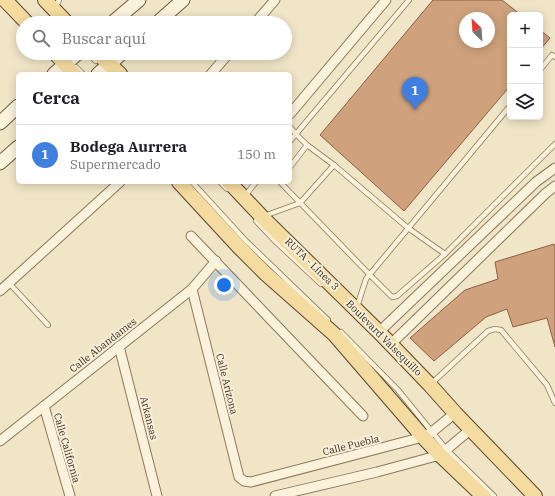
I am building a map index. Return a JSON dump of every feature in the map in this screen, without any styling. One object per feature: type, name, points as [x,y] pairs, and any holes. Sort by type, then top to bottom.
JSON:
[{"type":"main road","points":[[120,16],[139,0]]},
{"type":"main road","points":[[165,16],[183,0]]},
{"type":"main road","points":[[6,2],[20,16]]},
{"type":"main road","points":[[52,3],[62,16]]},
{"type":"main road","points":[[56,72],[68,60]]},
{"type":"main road","points":[[102,60],[108,70],[116,60]]},
{"type":"main road","points":[[0,123],[16,108]]},
{"type":"main road","points":[[0,163],[16,149]]},
{"type":"main road","points":[[181,184],[266,274],[334,334],[483,496]]},
{"type":"main road","name":"Boulevard Valsequillo","points":[[231,187],[257,217],[356,309],[391,344],[430,385],[451,416],[535,496]]},
{"type":"street","points":[[261,16],[275,0]]},
{"type":"street","points":[[292,112],[386,0]]},
{"type":"street","points":[[213,72],[223,60]]},
{"type":"street","points":[[379,332],[536,182],[555,168]]},
{"type":"street","points":[[0,291],[118,184]]},
{"type":"street","points":[[391,344],[546,193],[555,186]]},
{"type":"street","points":[[191,236],[363,416]]},
{"type":"street","points":[[470,246],[481,256]]},
{"type":"street","name":"Calle Abandames","points":[[0,441],[192,289],[216,261]]},
{"type":"street","name":"Calle Arizona","points":[[192,289],[239,477],[244,481]]},
{"type":"street","points":[[424,289],[435,301]]},
{"type":"street","name":"Arkansas","points":[[119,346],[157,496]]},
{"type":"street","name":"Calle California","points":[[44,406],[70,496]]},
{"type":"street","name":"Calle Puebla","points":[[244,481],[251,482],[428,435],[451,416]]},
{"type":"street","points":[[275,496],[377,472],[443,452],[467,432]]},
{"type":"lane","points":[[292,139],[408,0]]},
{"type":"lane","points":[[6,2],[25,16]]},
{"type":"lane","points":[[543,66],[552,55],[555,57]]},
{"type":"lane","points":[[68,60],[81,72]]},
{"type":"lane","points":[[96,60],[108,70]]},
{"type":"lane","points":[[356,309],[366,279],[507,110]]},
{"type":"lane","points":[[292,129],[308,145],[334,165],[408,228],[445,254]]},
{"type":"lane","points":[[282,184],[392,297],[397,296],[445,254],[555,144]]},
{"type":"lane","points":[[292,164],[308,145]]},
{"type":"lane","points":[[257,217],[300,203],[334,165]]},
{"type":"lane","points":[[194,184],[246,241],[333,324]]},
{"type":"lane","points":[[231,187],[246,184]]},
{"type":"lane","name":"RUTA - Línea 3","points":[[257,217],[274,240],[323,286]]},
{"type":"lane","points":[[9,283],[48,325]]},
{"type":"lane","points":[[430,385],[488,331],[495,329],[501,330],[546,385],[555,403]]},
{"type":"lane","points":[[339,330],[398,390],[428,435]]},
{"type":"lane","points":[[443,452],[494,496]]},
{"type":"building","points":[[433,0],[502,0],[517,12],[507,12],[507,90],[404,211],[320,135]]},
{"type":"building","points":[[543,32],[550,38],[543,46]]},
{"type":"building","points":[[554,244],[555,347],[547,318],[513,327],[507,309],[486,317],[434,361],[410,338],[465,290],[498,279],[495,262]]},
{"type":"place","name":"Bodega Aurrera","points":[[415,110]]}]
